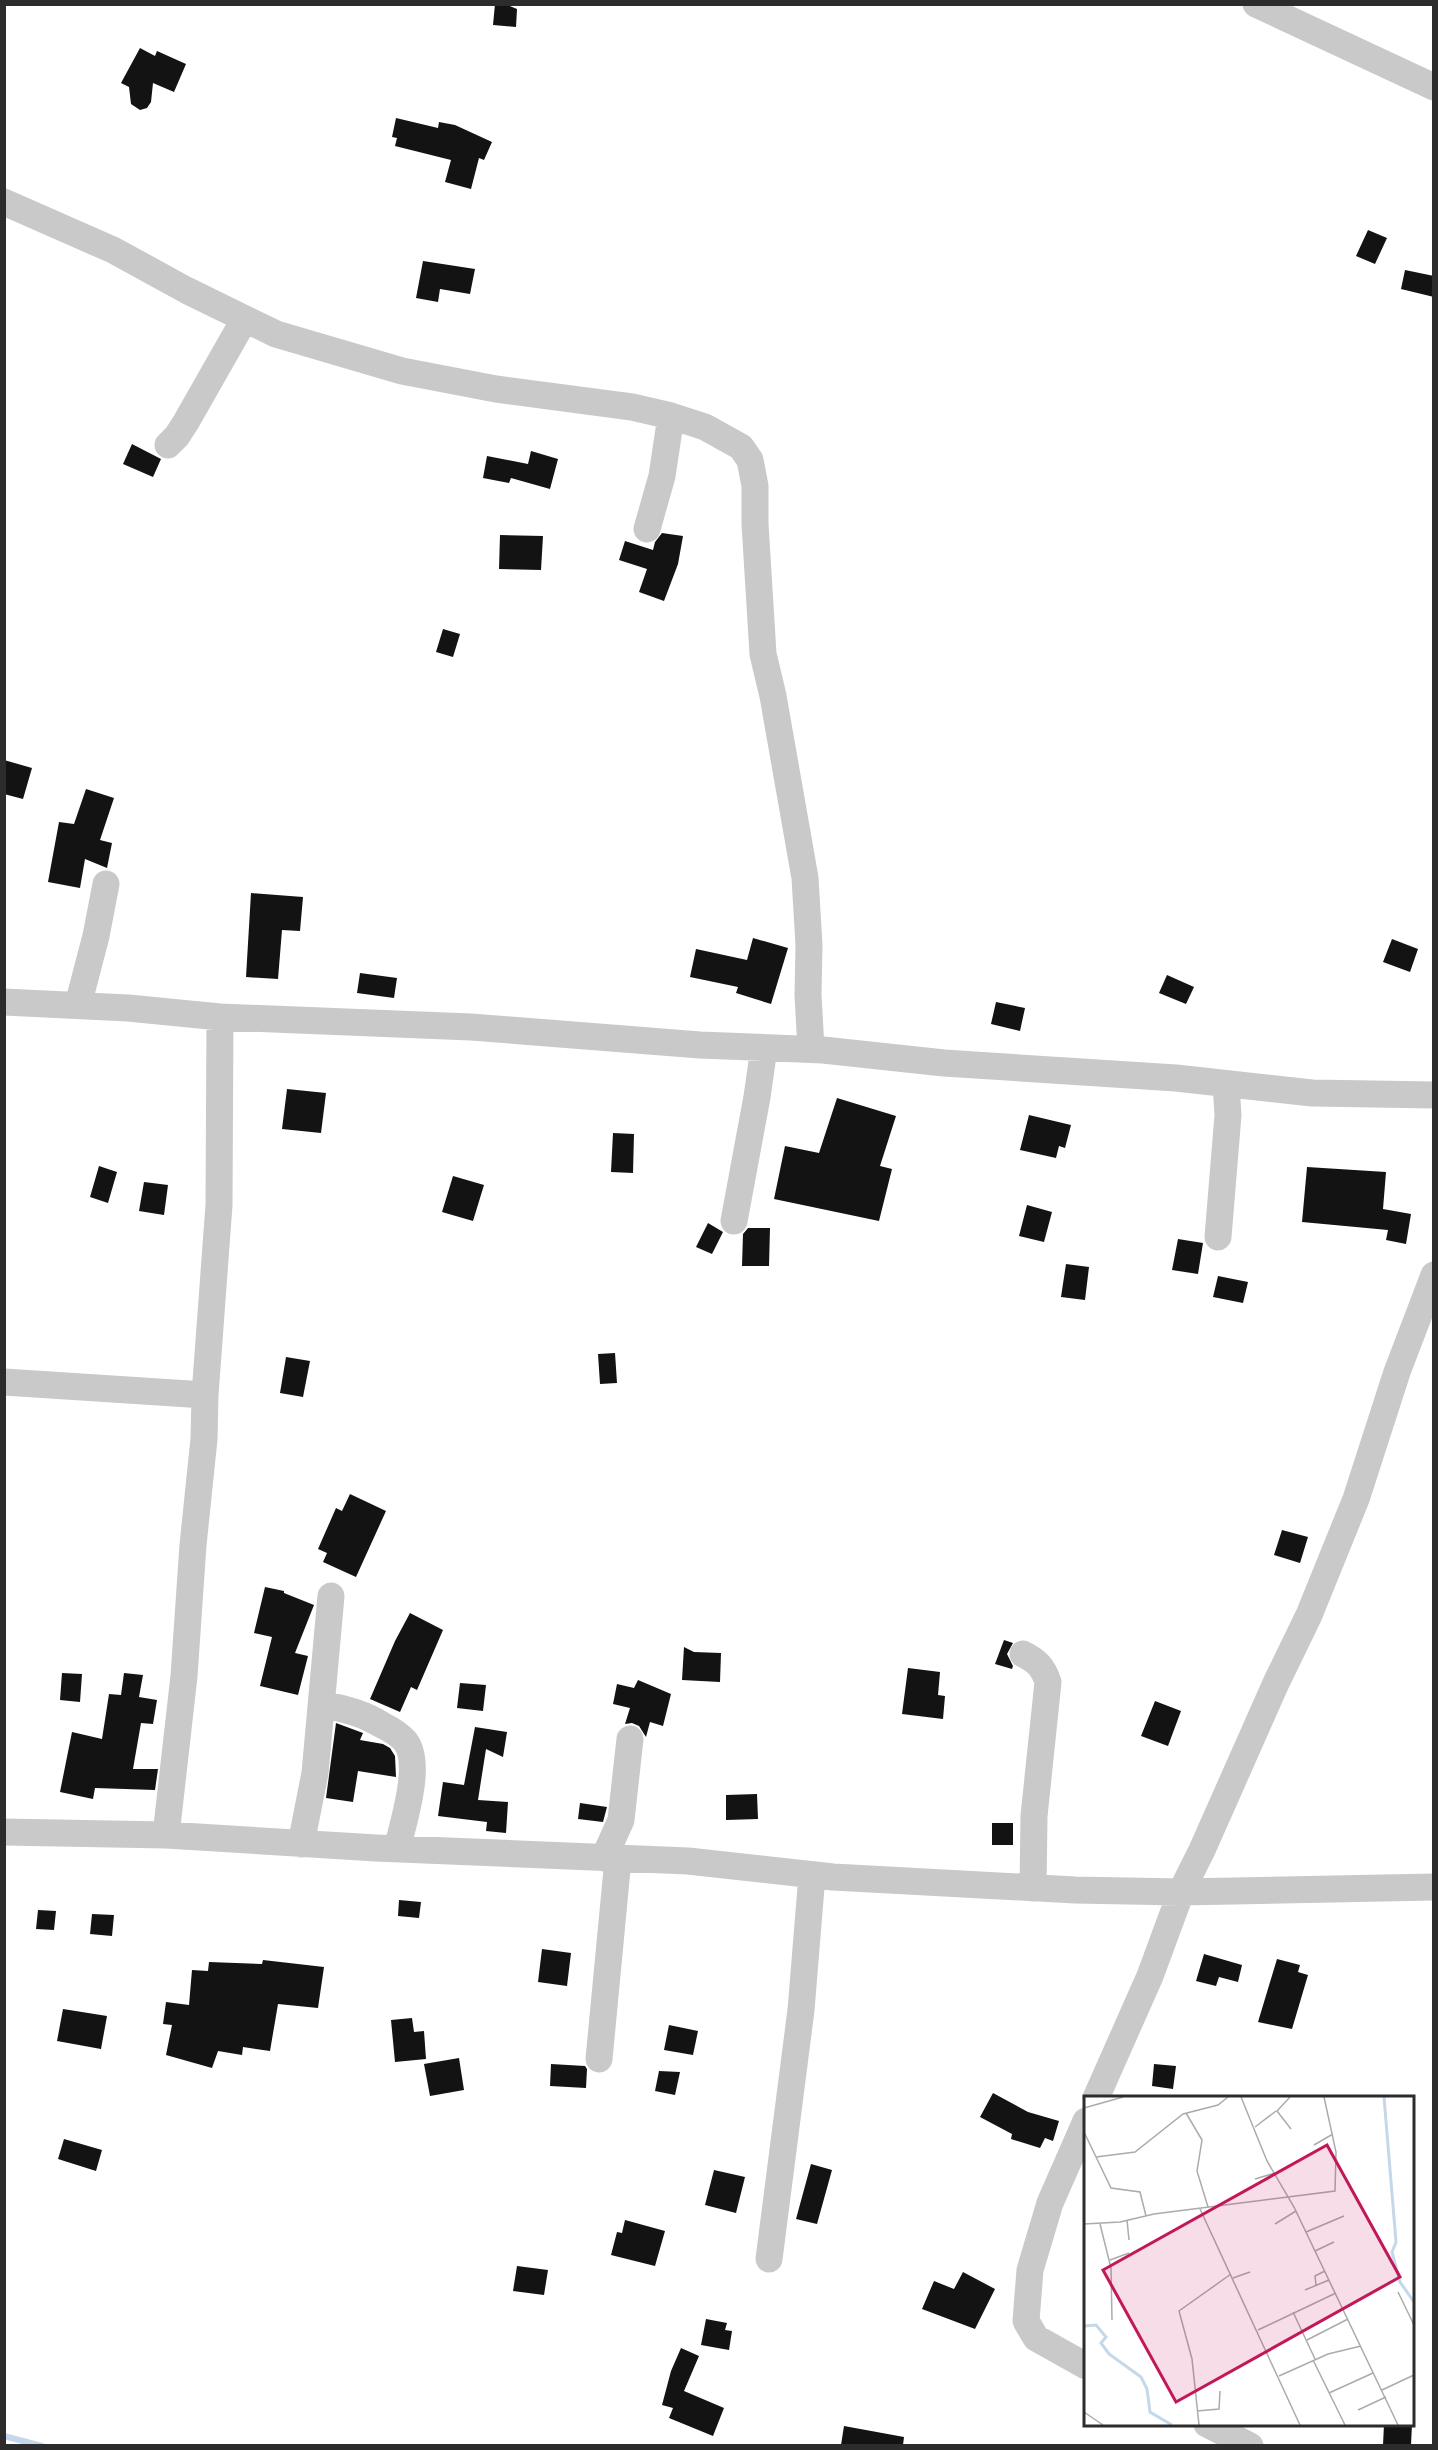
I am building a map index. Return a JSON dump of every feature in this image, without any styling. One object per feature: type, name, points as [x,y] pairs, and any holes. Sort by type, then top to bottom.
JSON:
[{"type":"street","points":[[1256,4],[1434,87]]},
{"type":"street","points":[[4,202],[113,250],[244,320],[276,334],[402,371],[496,389],[598,402],[671,416],[705,427],[741,447],[750,460],[755,486],[755,524],[763,654],[773,696],[805,878],[811,1049]]},
{"type":"street","points":[[168,445],[177,436],[244,320]]},
{"type":"street","points":[[646,530],[662,476],[671,416]]},
{"type":"street","points":[[78,1005],[96,936],[106,884]]},
{"type":"street","points":[[4,1002],[78,1005],[220,1017],[471,1027],[700,1045],[811,1049],[944,1063],[1176,1078],[1312,1093],[1434,1095]]},
{"type":"street","points":[[166,1835],[184,1676],[193,1545],[204,1439],[205,1395],[219,1204],[220,1017]]},
{"type":"street","points":[[734,1221],[764,1048]]},
{"type":"street","points":[[1218,1237],[1228,1115],[1226,1084]]},
{"type":"street","points":[[1096,2096],[1150,1976],[1180,1892],[1202,1850],[1248,1744],[1313,1605],[1356,1499],[1397,1372],[1434,1275]]},
{"type":"street","points":[[4,1382],[205,1395]]},
{"type":"street","points":[[301,1844],[315,1773],[331,1596]]},
{"type":"street","points":[[1023,1654],[1039,1664],[1048,1682],[1034,1816],[1033,1888]]},
{"type":"street","points":[[321,1705],[345,1708],[369,1717],[405,1742],[412,1756],[412,1782],[398,1849]]},
{"type":"street","points":[[600,2059],[611,1858],[622,1813],[630,1738]]},
{"type":"street","points":[[4,1832],[166,1835],[398,1849],[688,1861],[812,1875],[1033,1888],[1180,1892],[1434,1887]]},
{"type":"street","points":[[769,2259],[801,2010],[812,1875]]},
{"type":"street","points":[[1084,2126],[1050,2203],[1030,2270],[1026,2303],[1026,2321],[1036,2338],[1084,2365]]},
{"type":"street","points":[[1211,2426],[1250,2445]]},
{"type":"building","points":[[495,4],[505,4],[517,9],[516,27],[493,25]]},
{"type":"building","points":[[140,48],[155,56],[157,51],[186,64],[174,92],[153,83],[151,102],[147,108],[140,110],[131,104],[129,87],[121,83]]},
{"type":"building","points":[[396,118],[438,128],[439,122],[455,125],[492,142],[484,160],[479,158],[471,189],[445,182],[451,160],[395,146],[397,138],[392,137]]},
{"type":"building","points":[[1368,230],[1387,238],[1375,264],[1356,256]]},
{"type":"building","points":[[423,261],[475,269],[470,294],[440,289],[438,302],[416,298]]},
{"type":"building","points":[[1405,270],[1434,276],[1434,297],[1401,289]]},
{"type":"building","points":[[132,444],[161,459],[153,477],[123,464]]},
{"type":"building","points":[[531,451],[558,459],[550,489],[511,478],[509,483],[483,478],[487,456],[528,464]]},
{"type":"building","points":[[662,533],[683,536],[678,564],[664,601],[639,592],[647,569],[619,560],[625,541],[653,550],[655,542]]},
{"type":"building","points":[[500,535],[543,536],[541,570],[499,569]]},
{"type":"building","points":[[443,629],[460,634],[453,657],[436,652]]},
{"type":"building","points":[[4,760],[32,768],[23,799],[4,794]]},
{"type":"building","points":[[86,789],[114,798],[100,840],[112,843],[107,868],[85,859],[80,888],[48,882],[59,822],[74,824]]},
{"type":"building","points":[[251,893],[303,897],[300,931],[282,930],[278,979],[246,977]]},
{"type":"building","points":[[753,938],[788,948],[771,1004],[736,993],[738,987],[690,977],[696,949],[747,960]]},
{"type":"building","points":[[1392,939],[1418,949],[1410,972],[1383,962]]},
{"type":"building","points":[[360,973],[397,978],[394,998],[357,993]]},
{"type":"building","points":[[1167,975],[1194,987],[1186,1004],[1159,993]]},
{"type":"building","points":[[996,1002],[1025,1008],[1020,1031],[991,1024]]},
{"type":"building","points":[[287,1089],[326,1093],[321,1133],[282,1129]]},
{"type":"building","points":[[837,1098],[896,1116],[880,1166],[892,1169],[879,1221],[774,1199],[785,1146],[819,1153]]},
{"type":"building","points":[[1029,1115],[1071,1125],[1065,1148],[1059,1146],[1056,1158],[1020,1150]]},
{"type":"building","points":[[613,1133],[634,1134],[633,1173],[611,1172]]},
{"type":"building","points":[[99,1166],[117,1172],[108,1203],[90,1197]]},
{"type":"building","points":[[1307,1167],[1386,1172],[1383,1209],[1411,1214],[1406,1244],[1386,1240],[1388,1230],[1302,1222]]},
{"type":"building","points":[[453,1176],[484,1185],[473,1221],[442,1212]]},
{"type":"building","points":[[144,1182],[168,1185],[164,1215],[139,1211]]},
{"type":"building","points":[[1027,1205],[1052,1212],[1044,1242],[1019,1236]]},
{"type":"building","points":[[708,1223],[723,1232],[712,1254],[696,1247]]},
{"type":"building","points":[[748,1228],[770,1228],[769,1266],[742,1266],[743,1234]]},
{"type":"building","points":[[1178,1239],[1203,1243],[1198,1274],[1172,1270]]},
{"type":"building","points":[[1066,1264],[1089,1267],[1085,1300],[1061,1297]]},
{"type":"building","points":[[1218,1276],[1248,1282],[1243,1303],[1213,1297]]},
{"type":"building","points":[[615,1353],[617,1383],[600,1384],[598,1354]]},
{"type":"building","points":[[286,1357],[310,1361],[303,1397],[280,1393]]},
{"type":"building","points":[[350,1494],[386,1511],[356,1577],[323,1562],[327,1553],[318,1549],[336,1508],[342,1511]]},
{"type":"building","points":[[1282,1530],[1308,1537],[1300,1563],[1274,1555]]},
{"type":"building","points":[[265,1587],[284,1591],[284,1593],[314,1605],[295,1653],[308,1656],[298,1695],[260,1686],[272,1637],[254,1633]]},
{"type":"building","points":[[410,1613],[443,1630],[417,1690],[411,1687],[400,1712],[370,1699]]},
{"type":"building","points":[[1004,1640],[1013,1643],[1007,1654],[1013,1666],[1012,1669],[995,1664]]},
{"type":"building","points":[[684,1647],[694,1652],[721,1653],[720,1682],[682,1680]]},
{"type":"building","points":[[908,1668],[940,1672],[938,1695],[945,1696],[943,1719],[902,1714]]},
{"type":"building","points":[[62,1673],[82,1674],[80,1702],[60,1700]]},
{"type":"building","points":[[124,1673],[143,1675],[139,1697],[157,1700],[153,1724],[141,1723],[133,1769],[158,1769],[155,1790],[95,1788],[93,1799],[60,1792],[72,1732],[102,1739],[109,1694],[121,1695]]},
{"type":"building","points":[[638,1680],[671,1694],[663,1726],[650,1722],[646,1737],[639,1726],[632,1723],[625,1724],[630,1708],[613,1704],[617,1684],[634,1688]]},
{"type":"building","points":[[460,1683],[486,1685],[483,1711],[457,1708]]},
{"type":"building","points":[[1155,1701],[1181,1711],[1168,1746],[1141,1736]]},
{"type":"building","points":[[336,1723],[363,1733],[360,1740],[383,1744],[390,1748],[395,1756],[396,1777],[358,1771],[353,1802],[326,1798]]},
{"type":"building","points":[[475,1727],[507,1732],[503,1757],[486,1749],[478,1800],[508,1802],[506,1833],[486,1831],[487,1822],[438,1816],[443,1782],[464,1785]]},
{"type":"building","points":[[757,1794],[758,1819],[726,1820],[726,1795]]},
{"type":"building","points":[[580,1803],[607,1807],[603,1822],[578,1819]]},
{"type":"building","points":[[992,1823],[1013,1823],[1013,1845],[992,1845]]},
{"type":"building","points":[[399,1900],[421,1902],[419,1918],[398,1916]]},
{"type":"building","points":[[38,1910],[56,1911],[54,1930],[36,1929]]},
{"type":"building","points":[[92,1914],[114,1915],[112,1936],[90,1934]]},
{"type":"building","points":[[542,1949],[571,1953],[567,1986],[538,1982]]},
{"type":"building","points":[[1204,1954],[1242,1965],[1238,1982],[1219,1977],[1216,1986],[1196,1981]]},
{"type":"building","points":[[1277,1959],[1300,1965],[1298,1972],[1308,1975],[1292,2029],[1258,2022]]},
{"type":"building","points":[[263,1960],[324,1967],[318,2008],[278,2004],[270,2051],[243,2047],[242,2055],[218,2051],[212,2068],[166,2055],[172,2025],[163,2024],[166,2002],[189,2005],[192,1970],[208,1971],[209,1962],[262,1964]]},
{"type":"building","points":[[63,2009],[107,2016],[101,2049],[57,2041]]},
{"type":"building","points":[[412,2018],[414,2032],[424,2031],[426,2059],[395,2062],[391,2020]]},
{"type":"building","points":[[669,2025],[698,2031],[693,2055],[664,2050]]},
{"type":"building","points":[[459,2058],[464,2090],[430,2096],[424,2064]]},
{"type":"building","points":[[551,2064],[585,2066],[587,2069],[586,2088],[550,2086]]},
{"type":"building","points":[[1154,2064],[1176,2066],[1173,2089],[1152,2086]]},
{"type":"building","points":[[659,2071],[680,2072],[675,2095],[655,2091]]},
{"type":"building","points":[[993,2093],[1028,2112],[1059,2121],[1053,2141],[1045,2138],[1040,2148],[1011,2139],[1012,2134],[980,2117]]},
{"type":"building","points":[[64,2139],[102,2150],[96,2171],[58,2159]]},
{"type":"building","points":[[811,2164],[832,2170],[817,2224],[796,2219]]},
{"type":"building","points":[[714,2170],[745,2177],[736,2213],[705,2205]]},
{"type":"building","points":[[625,2220],[665,2231],[655,2266],[611,2255],[617,2232],[622,2233]]},
{"type":"building","points":[[517,2266],[548,2270],[544,2295],[513,2291]]},
{"type":"building","points":[[963,2272],[995,2289],[975,2329],[922,2309],[934,2281],[954,2289]]},
{"type":"building","points":[[706,2319],[727,2323],[725,2330],[732,2331],[729,2350],[701,2345]]},
{"type":"building","points":[[681,2348],[699,2356],[684,2391],[724,2408],[713,2436],[669,2418],[673,2408],[662,2405],[671,2371]]},
{"type":"building","points":[[844,2426],[904,2437],[903,2445],[841,2445]]},
{"type":"building","points":[[1384,2426],[1412,2426],[1411,2445],[1383,2445]]},
{"type":"waterway","points":[[4,2436],[42,2446]]}]
